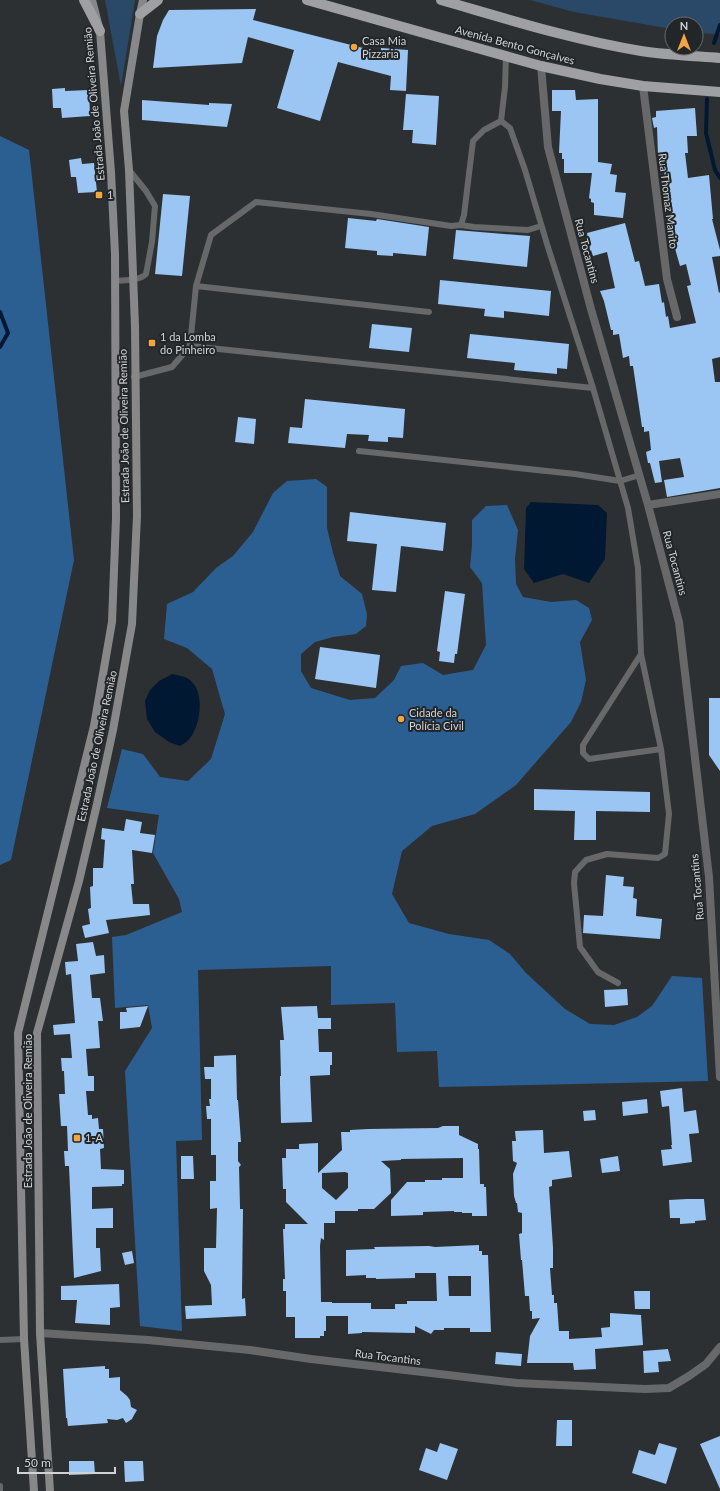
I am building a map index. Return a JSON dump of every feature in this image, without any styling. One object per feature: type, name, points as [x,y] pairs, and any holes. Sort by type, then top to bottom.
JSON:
[{"type":"main road","points":[[84,0],[100,31]]},
{"type":"main road","name":"Estrada João de Oliveira Remião","points":[[34,1491],[24,1339],[18,1033],[94,726],[112,622],[116,518],[115,281],[111,172],[100,31],[92,0]]},
{"type":"main road","name":"Estrada João de Oliveira Remião","points":[[50,1491],[40,1333],[37,1033],[79,881],[114,730],[132,624],[136,516],[133,279],[129,170],[124,111],[143,0]]},
{"type":"main road","points":[[140,14],[158,0]]},
{"type":"main road","name":"Avenida Bento Gonçalves","points":[[307,0],[541,66],[600,79],[643,86],[720,92]]},
{"type":"main road","name":"Avenida Bento Gonçalves","points":[[441,0],[578,38],[641,51],[720,58]]},
{"type":"street","name":"Rua Tocantins","points":[[541,66],[548,146],[591,309],[640,475],[679,622],[709,877],[720,1077]]},
{"type":"street","name":"Rua Thomaz Manito","points":[[643,86],[667,279],[677,317]]},
{"type":"street","points":[[648,505],[720,494]]},
{"type":"street","name":"Rua Tocantins","points":[[40,1333],[148,1340],[250,1350],[311,1359],[517,1384],[646,1389],[669,1388],[706,1364],[720,1347]]},
{"type":"lane","points":[[501,121],[505,87],[506,56]]},
{"type":"lane","points":[[461,225],[464,215],[472,141],[484,130],[501,121]]},
{"type":"lane","points":[[501,121],[510,128],[525,170],[541,226],[593,388],[628,508],[638,568],[641,654],[661,749],[669,814],[665,854],[658,858],[607,854],[586,860],[575,872],[574,883],[580,947],[598,972],[618,983]]},
{"type":"lane","points":[[115,281],[143,277],[146,274],[152,242],[155,206],[146,191],[129,170]]},
{"type":"lane","points":[[134,377],[172,367],[190,346],[196,286],[211,235],[256,202],[371,214],[451,226],[461,225],[528,230],[541,226]]},
{"type":"lane","points":[[196,286],[429,312]]},
{"type":"lane","points":[[190,346],[593,388]]},
{"type":"lane","points":[[358,451],[576,474],[620,481],[640,475]]},
{"type":"lane","points":[[641,654],[583,745],[583,753],[589,759],[661,749]]},
{"type":"lane","points":[[0,1340],[24,1339]]},
{"type":"lane","points":[[0,1486],[0,1491]]},
{"type":"shaded area","points":[[105,0],[135,0],[121,86]]},
{"type":"shaded area","points":[[530,0],[720,0],[720,34],[704,33],[704,16],[664,16],[664,28],[574,12]]},
{"type":"shaded area","points":[[0,136],[29,150],[74,560],[11,860],[0,865]]},
{"type":"shaded area","points":[[316,479],[327,487],[327,528],[340,576],[362,594],[367,614],[366,626],[356,634],[333,637],[315,642],[301,654],[301,671],[311,688],[350,700],[375,698],[394,680],[401,666],[423,663],[443,675],[473,670],[486,645],[482,583],[470,567],[472,520],[486,506],[507,505],[518,530],[515,559],[516,584],[523,597],[551,602],[576,600],[589,608],[592,620],[580,642],[586,680],[581,702],[571,722],[516,785],[475,814],[432,826],[402,851],[392,894],[409,923],[449,934],[489,940],[510,954],[526,973],[565,1009],[590,1024],[614,1025],[637,1017],[652,1006],[672,976],[702,978],[708,1081],[439,1087],[437,1051],[397,1052],[395,1003],[331,1005],[331,966],[198,970],[202,1140],[176,1141],[182,1331],[140,1326],[125,1071],[152,1028],[148,1005],[115,1008],[112,937],[126,935],[182,912],[179,899],[153,853],[159,815],[107,808],[122,749],[143,754],[160,777],[188,781],[211,759],[225,714],[212,669],[187,648],[164,639],[167,604],[193,592],[216,568],[233,556],[253,532],[273,493],[287,481]]},
{"type":"shaded area","points":[[531,502],[598,505],[607,513],[605,559],[589,583],[563,574],[534,583],[524,569],[526,508]]},
{"type":"shaded area","points":[[172,674],[185,677],[193,683],[197,690],[200,707],[194,732],[188,740],[180,746],[169,742],[155,732],[147,719],[145,701],[150,690],[159,681]]},
{"type":"building","points":[[256,9],[253,20],[381,54],[381,48],[408,50],[406,91],[390,90],[391,76],[338,62],[320,121],[277,108],[294,50],[248,37],[242,63],[153,68],[157,36],[163,20],[169,10]]},
{"type":"building","points":[[65,88],[65,91],[89,90],[90,116],[62,118],[61,108],[53,108],[52,89]]},
{"type":"building","points":[[552,90],[575,90],[576,100],[598,99],[598,162],[612,164],[610,174],[617,175],[615,192],[626,193],[623,218],[594,215],[594,203],[591,202],[591,199],[589,198],[592,173],[564,173],[564,159],[562,159],[562,153],[559,153],[561,111],[552,111]]},
{"type":"building","points":[[406,94],[439,96],[436,145],[412,143],[413,130],[403,130]]},
{"type":"building","points":[[142,100],[209,105],[209,103],[232,104],[227,127],[142,120]]},
{"type":"building","points":[[695,108],[697,136],[687,136],[688,153],[685,153],[688,178],[709,175],[712,219],[720,250],[720,256],[712,257],[719,293],[720,292],[720,357],[712,359],[715,382],[720,382],[720,488],[667,497],[664,480],[684,477],[680,458],[659,461],[662,482],[655,483],[646,452],[651,450],[649,431],[644,432],[644,427],[642,427],[633,366],[630,366],[629,356],[623,358],[619,334],[613,335],[613,330],[611,330],[600,291],[615,288],[607,252],[593,256],[591,250],[590,251],[587,233],[625,223],[635,262],[639,261],[645,286],[659,284],[662,303],[664,302],[666,317],[668,316],[670,328],[696,323],[687,286],[691,285],[686,264],[680,266],[672,238],[670,192],[668,192],[668,186],[666,186],[662,155],[658,155],[657,127],[654,128],[652,118],[656,117],[656,111]]},
{"type":"building","points":[[81,158],[82,164],[94,163],[97,192],[78,193],[76,177],[71,177],[69,160]]},
{"type":"building","points":[[163,194],[190,196],[182,276],[155,274]]},
{"type":"building","points":[[348,218],[376,221],[377,219],[429,227],[426,256],[393,253],[393,256],[377,255],[377,251],[345,248]]},
{"type":"building","points":[[456,230],[530,236],[527,267],[453,259]]},
{"type":"building","points":[[440,280],[551,291],[549,316],[504,311],[504,318],[484,316],[485,309],[438,304]]},
{"type":"building","points":[[372,324],[412,328],[409,352],[369,348]]},
{"type":"building","points":[[470,334],[569,344],[567,369],[557,368],[557,374],[514,370],[515,363],[467,358]]},
{"type":"building","points":[[305,399],[405,409],[403,438],[388,437],[388,442],[368,441],[369,435],[347,434],[345,448],[288,443],[290,427],[302,428]]},
{"type":"building","points":[[238,417],[256,419],[254,444],[235,442]]},
{"type":"building","points":[[350,512],[446,523],[443,551],[401,546],[396,592],[372,590],[377,544],[347,541]]},
{"type":"building","points":[[445,591],[465,594],[457,654],[455,654],[454,663],[439,661],[440,652],[437,651]]},
{"type":"building","points":[[320,647],[380,655],[376,688],[315,679]]},
{"type":"building","points":[[709,698],[720,698],[720,771],[709,755]]},
{"type":"building","points":[[534,789],[650,792],[650,812],[596,811],[596,840],[574,840],[575,811],[534,810]]},
{"type":"building","points":[[126,819],[142,822],[140,833],[155,835],[152,853],[132,850],[134,884],[131,884],[133,904],[149,904],[150,915],[106,920],[109,933],[85,938],[82,926],[90,924],[88,909],[91,908],[90,887],[93,886],[93,868],[103,868],[105,840],[101,839],[102,828],[124,831]]},
{"type":"building","points":[[606,875],[624,877],[623,886],[634,887],[633,898],[637,899],[636,916],[662,919],[660,939],[583,933],[584,915],[603,916]]},
{"type":"building","points":[[93,942],[96,956],[104,955],[105,973],[90,975],[92,998],[100,998],[103,1021],[98,1021],[100,1048],[86,1049],[88,1076],[94,1076],[94,1091],[86,1091],[88,1115],[92,1115],[92,1119],[98,1118],[99,1129],[103,1129],[104,1148],[100,1149],[101,1169],[124,1170],[124,1184],[122,1184],[122,1186],[92,1187],[92,1209],[113,1208],[113,1228],[96,1228],[96,1248],[100,1248],[101,1271],[74,1278],[69,1166],[65,1166],[64,1151],[68,1151],[67,1126],[61,1126],[59,1094],[65,1094],[64,1071],[62,1071],[61,1058],[72,1058],[70,1034],[54,1035],[53,1025],[75,1023],[71,974],[66,975],[65,962],[78,961],[76,944]]},
{"type":"building","points":[[627,989],[628,1005],[605,1007],[604,990]]},
{"type":"building","points":[[148,1006],[140,1027],[120,1029],[120,1012],[127,1012],[126,1008]]},
{"type":"building","points":[[317,1006],[318,1018],[331,1018],[331,1029],[318,1029],[319,1052],[332,1052],[330,1075],[310,1076],[312,1122],[281,1123],[280,1040],[284,1040],[281,1007]]},
{"type":"building","points":[[236,1055],[237,1100],[241,1142],[238,1142],[238,1161],[241,1165],[239,1167],[240,1209],[243,1209],[242,1299],[245,1298],[246,1316],[186,1319],[185,1306],[212,1305],[211,1285],[204,1271],[204,1248],[216,1248],[217,1208],[210,1209],[210,1181],[216,1181],[216,1155],[211,1155],[211,1119],[207,1119],[206,1106],[210,1106],[209,1099],[211,1099],[211,1079],[205,1079],[204,1067],[214,1067],[214,1056]]},
{"type":"building","points":[[682,1088],[684,1112],[696,1110],[699,1133],[689,1134],[692,1162],[663,1166],[661,1150],[672,1149],[672,1145],[669,1106],[662,1107],[660,1091]]},
{"type":"building","points":[[647,1099],[648,1113],[623,1116],[622,1102]]},
{"type":"building","points":[[595,1110],[596,1120],[584,1121],[583,1111]]},
{"type":"building","points":[[443,1126],[459,1126],[459,1135],[478,1144],[480,1184],[484,1184],[484,1187],[486,1187],[487,1216],[472,1216],[472,1213],[454,1211],[423,1212],[423,1215],[391,1216],[391,1200],[407,1182],[425,1182],[425,1180],[442,1180],[442,1178],[463,1178],[463,1158],[401,1159],[381,1161],[390,1169],[391,1193],[374,1209],[335,1211],[335,1223],[324,1223],[324,1240],[321,1238],[320,1246],[321,1302],[371,1303],[371,1309],[395,1309],[395,1304],[407,1304],[407,1301],[437,1301],[436,1273],[415,1273],[415,1278],[376,1279],[366,1278],[366,1275],[346,1276],[346,1250],[375,1249],[374,1247],[479,1245],[479,1251],[482,1251],[482,1255],[488,1255],[491,1332],[470,1332],[470,1328],[444,1328],[444,1330],[434,1330],[431,1334],[415,1326],[415,1333],[362,1332],[348,1334],[348,1316],[326,1316],[326,1331],[324,1331],[324,1336],[320,1336],[320,1338],[295,1338],[295,1317],[286,1317],[286,1291],[283,1291],[283,1279],[285,1279],[283,1229],[285,1229],[285,1224],[308,1224],[286,1202],[286,1189],[283,1189],[282,1158],[286,1158],[286,1149],[299,1149],[299,1144],[318,1143],[318,1173],[342,1150],[341,1132],[368,1129],[438,1128]],"holes":[[[322,1173],[348,1173],[348,1188],[336,1200],[322,1188]],[[448,1276],[471,1276],[471,1296],[449,1296]]]},
{"type":"building","points":[[543,1130],[544,1153],[569,1151],[572,1177],[552,1180],[552,1186],[549,1187],[553,1248],[553,1268],[550,1268],[552,1295],[554,1295],[554,1303],[557,1303],[559,1331],[569,1331],[569,1339],[602,1337],[601,1328],[610,1327],[610,1313],[641,1315],[643,1345],[595,1349],[596,1369],[574,1370],[573,1363],[527,1363],[530,1336],[540,1318],[532,1319],[529,1296],[525,1296],[519,1234],[522,1233],[522,1213],[518,1212],[517,1203],[514,1196],[513,1174],[517,1163],[513,1161],[512,1141],[516,1141],[515,1131]]},
{"type":"building","points":[[181,1156],[193,1156],[194,1179],[181,1179]]},
{"type":"building","points":[[618,1156],[620,1171],[602,1173],[600,1159]]},
{"type":"building","points":[[704,1199],[706,1220],[695,1221],[695,1223],[680,1224],[680,1218],[670,1218],[669,1200]]},
{"type":"building","points":[[132,1251],[134,1263],[125,1265],[122,1253]]},
{"type":"building","points":[[119,1284],[120,1307],[110,1308],[110,1325],[75,1323],[77,1300],[61,1300],[61,1286]]},
{"type":"building","points":[[634,1291],[650,1291],[650,1309],[635,1309]]},
{"type":"building","points":[[668,1349],[671,1361],[658,1362],[659,1372],[644,1373],[643,1351]]},
{"type":"building","points":[[496,1352],[522,1354],[521,1366],[495,1364]]},
{"type":"building","points":[[105,1366],[105,1369],[109,1369],[109,1378],[120,1377],[120,1390],[130,1400],[131,1407],[137,1410],[132,1419],[126,1423],[123,1418],[117,1420],[107,1419],[108,1423],[68,1426],[66,1418],[63,1369]]},
{"type":"building","points":[[557,1420],[572,1420],[572,1446],[556,1446]]},
{"type":"building","points":[[720,1436],[720,1489],[700,1444]]},
{"type":"building","points":[[440,1443],[458,1449],[447,1480],[419,1470],[426,1448],[437,1452]]},
{"type":"building","points":[[659,1443],[677,1448],[666,1484],[632,1473],[639,1450],[655,1455]]},
{"type":"building","points":[[69,1461],[94,1461],[95,1474],[69,1475]]},
{"type":"building","points":[[124,1461],[143,1461],[144,1481],[125,1482]]},
{"type":"waterway","points":[[714,43],[720,25]]},
{"type":"waterway","points":[[707,99],[706,133],[715,170],[720,178]]},
{"type":"waterway","points":[[0,312],[8,333],[0,347]]},
{"type":"place","name":"Casa Mia Pizzaria","points":[[354,47]]},
{"type":"place","name":"1","points":[[99,195]]},
{"type":"place","name":"1 da Lomba do Pinheiro","points":[[152,343]]},
{"type":"place","name":"Cidade da Polícia Civil","points":[[401,719]]},
{"type":"place","name":"1-A","points":[[77,1138]]}]
